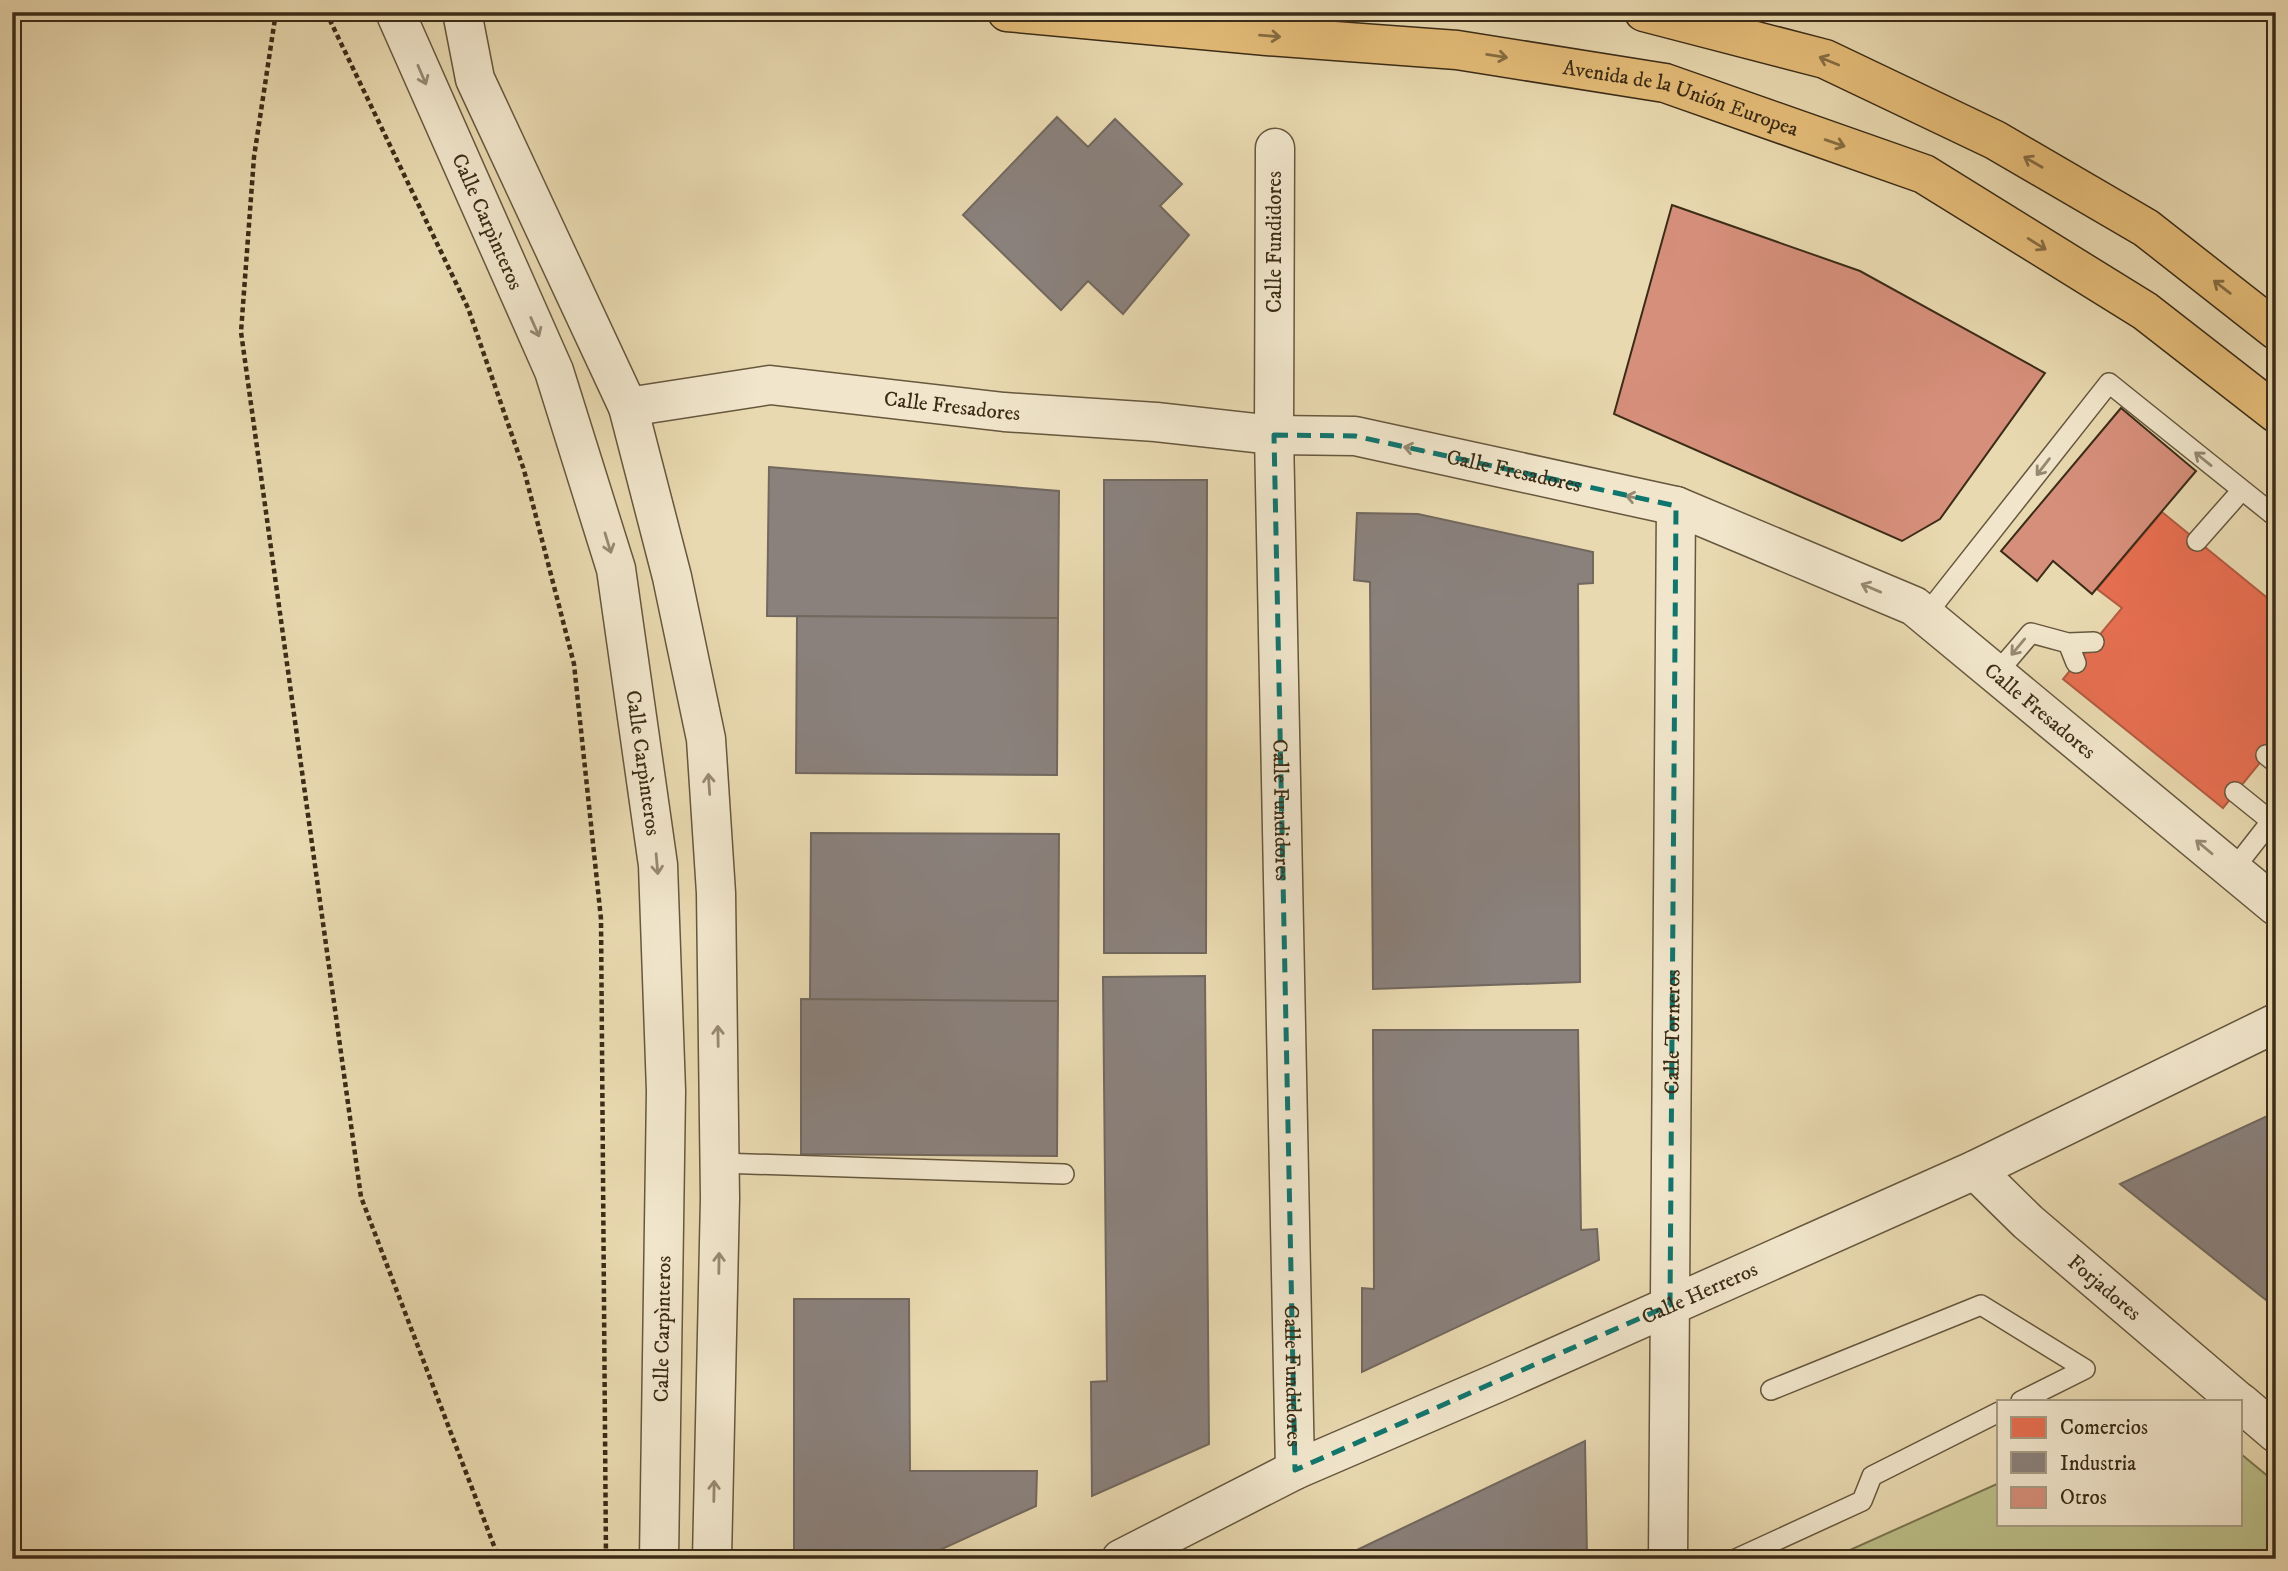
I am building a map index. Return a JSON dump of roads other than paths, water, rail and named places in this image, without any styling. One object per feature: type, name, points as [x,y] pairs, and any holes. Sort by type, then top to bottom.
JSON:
[{"type":"main road","name":"Avenida de la Unión Europea","points":[[1007,12],[1457,50],[1665,83],[1924,174],[2145,311],[2276,413]]},
{"type":"main road","points":[[1644,12],[1825,58],[1995,140],[2146,228],[2276,330]]},
{"type":"street","name":"Calle Carpìnteros","points":[[395,12],[554,371],[616,569],[658,865],[666,1091],[659,1559]]},
{"type":"street","points":[[462,12],[475,79],[628,407],[672,577],[706,739],[716,893],[720,1163],[712,1559]]},
{"type":"street","name":"Calle Fundidores","points":[[1275,148],[1274,435],[1295,1470]]},
{"type":"street","name":"Calle Fresadores","points":[[628,407],[770,385],[1004,412],[1156,422],[1274,435],[1355,436],[1675,506],[1914,606],[2276,906]]},
{"type":"street","name":"Calle Torneros","points":[[1668,1559],[1675,506]]},
{"type":"street","name":"Calle Herreros","points":[[1121,1559],[1295,1470],[1975,1170],[2276,1023]]},
{"type":"street","name":"Forjadores","points":[[1975,1170],[2028,1222],[2237,1400]]},
{"type":"street","name":"Forjadores","points":[[2242,1405],[2276,1433]]},
{"type":"lane","points":[[1925,615],[2109,383],[2276,517]]},
{"type":"lane","points":[[2197,541],[2242,490]]},
{"type":"lane","points":[[1996,674],[2031,633],[2068,643],[2094,642]]},
{"type":"lane","points":[[2068,643],[2076,663]]},
{"type":"lane","points":[[2233,870],[2274,818],[2235,792]]},
{"type":"lane","points":[[720,1163],[1064,1174]]},
{"type":"lane","points":[[1771,1390],[1982,1305],[2085,1370],[2023,1400]]},
{"type":"lane","points":[[1736,1559],[1862,1502],[1872,1476],[1997,1413]]}]
